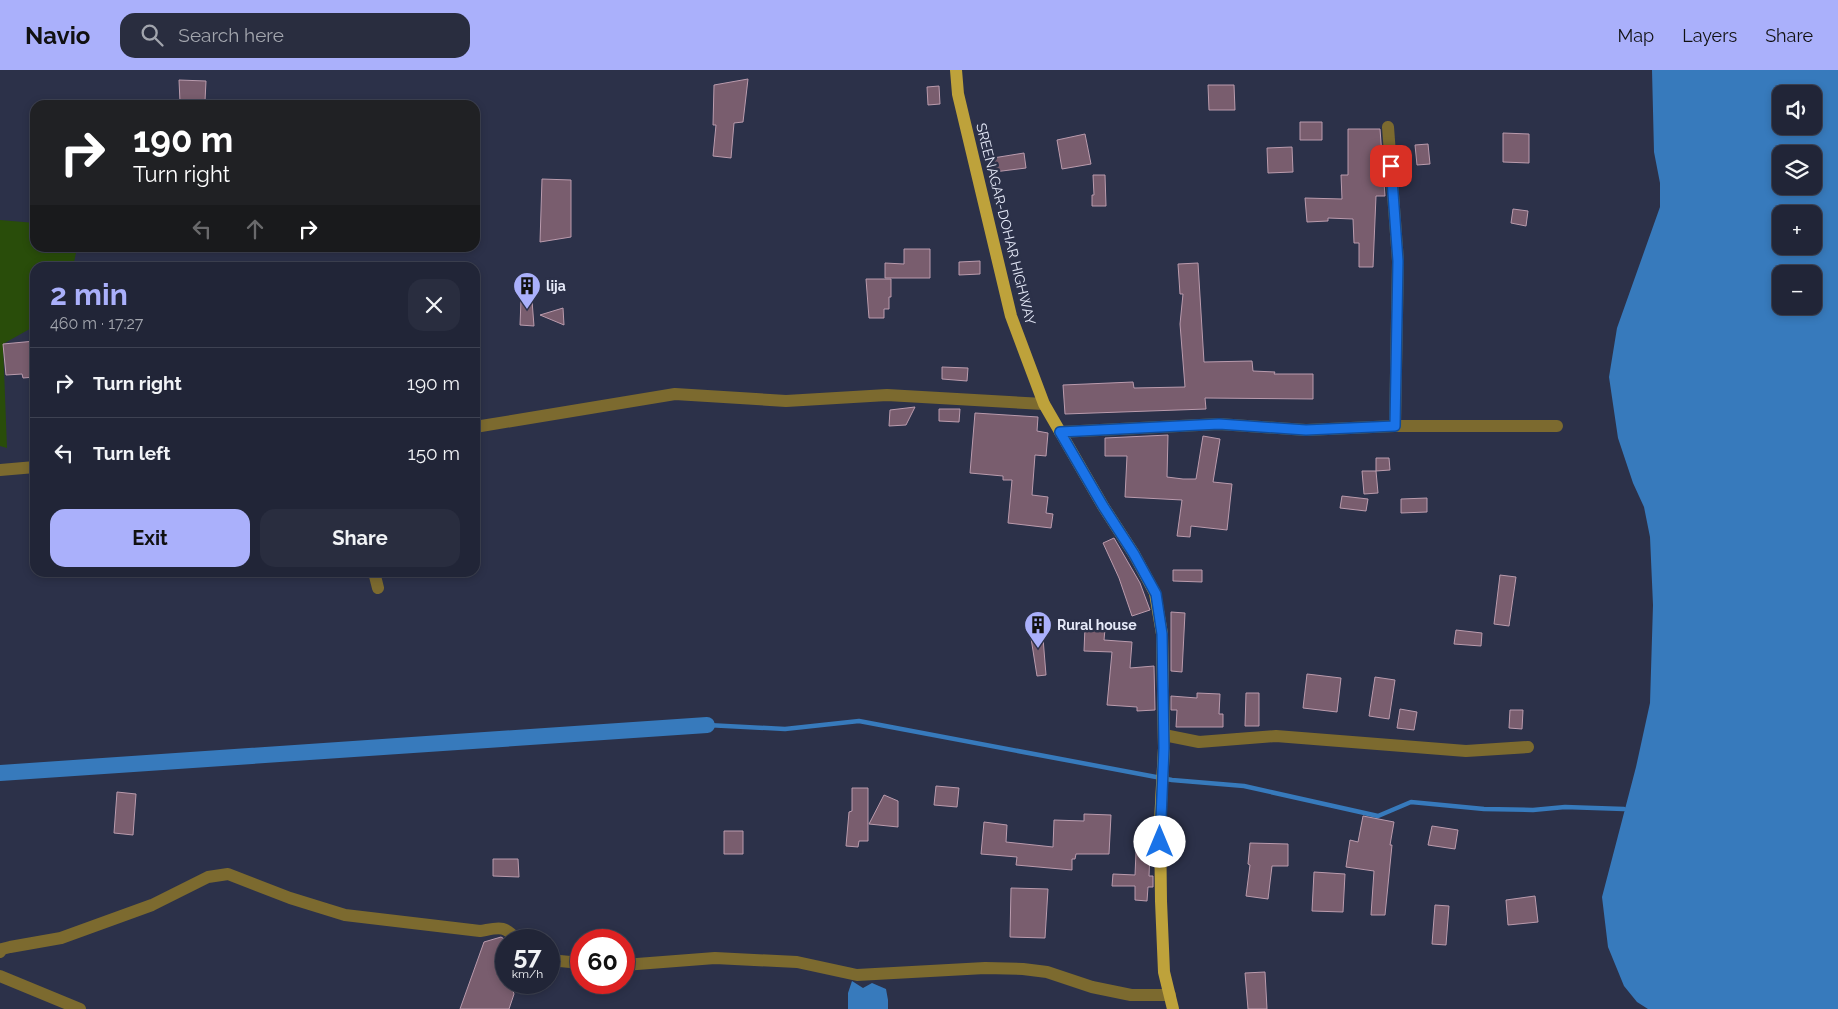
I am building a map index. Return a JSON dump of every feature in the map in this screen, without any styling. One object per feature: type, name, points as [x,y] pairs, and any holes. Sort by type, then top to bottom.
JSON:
[{"type":"main road","name":"SREENAGAR-DOHAR HIGHWAY","points":[[956,70],[958,94],[1011,316],[1044,404],[1156,594],[1162,634],[1164,741],[1160,822],[1161,900],[1164,972],[1173,1009]]},
{"type":"street","points":[[1388,127],[1398,261],[1395,426]]},
{"type":"street","points":[[480,426],[675,394],[786,401],[887,395],[1044,404]]},
{"type":"street","points":[[1060,432],[1219,424],[1306,430],[1395,426],[1557,426]]},
{"type":"street","points":[[0,470],[30,467]]},
{"type":"street","points":[[375,577],[378,588]]},
{"type":"street","points":[[1164,741],[1199,742],[1276,736],[1466,751],[1528,747]]},
{"type":"street","points":[[0,952],[2,949],[10,947],[61,938],[152,905],[208,877],[228,874],[290,898],[346,915],[480,931],[504,929]]},
{"type":"street","points":[[635,964],[724,959],[797,962],[857,975],[985,968],[1023,969],[1047,972],[1092,987],[1131,995],[1170,995]]},
{"type":"street","points":[[0,976],[80,1009]]},
{"type":"green space","points":[[0,220],[30,223],[30,252],[76,252],[74,262],[30,262],[30,329],[3,344],[7,448],[0,446]]},
{"type":"water","points":[[1652,70],[1838,70],[1838,1009],[1648,1009],[1637,1002],[1624,986],[1608,947],[1602,897],[1636,767],[1650,703],[1653,605],[1650,537],[1644,507],[1633,483],[1618,438],[1609,377],[1617,328],[1660,207],[1660,183],[1654,152]]},
{"type":"water","points":[[852,981],[863,988],[872,983],[886,989],[888,1009],[848,1009],[848,993]]},
{"type":"building","points":[[748,79],[743,122],[734,123],[731,158],[713,156],[716,125],[713,125],[714,85]]},
{"type":"building","points":[[179,80],[206,81],[205,100],[180,100]]},
{"type":"building","points":[[1208,85],[1234,85],[1235,110],[1209,110]]},
{"type":"building","points":[[939,86],[940,104],[928,105],[927,87]]},
{"type":"building","points":[[1300,122],[1322,122],[1322,140],[1300,140]]},
{"type":"building","points":[[1348,129],[1380,129],[1385,196],[1376,196],[1373,267],[1359,267],[1359,243],[1354,243],[1353,219],[1328,218],[1328,221],[1307,222],[1305,198],[1342,199],[1341,175],[1348,175]]},
{"type":"building","points":[[1503,133],[1529,134],[1529,163],[1503,162]]},
{"type":"building","points":[[1085,134],[1091,164],[1062,169],[1057,140]]},
{"type":"building","points":[[1428,144],[1430,164],[1417,165],[1415,145]]},
{"type":"building","points":[[1292,147],[1293,172],[1268,173],[1267,148]]},
{"type":"building","points":[[1024,153],[1026,168],[994,172],[993,158]]},
{"type":"building","points":[[1093,175],[1105,175],[1106,206],[1092,206],[1092,195],[1094,195]]},
{"type":"building","points":[[542,179],[571,180],[571,237],[540,242]]},
{"type":"building","points":[[1513,209],[1528,211],[1526,226],[1511,223]]},
{"type":"building","points":[[904,249],[930,249],[930,278],[885,278],[885,263],[904,264]]},
{"type":"building","points":[[980,261],[980,274],[959,275],[959,262]]},
{"type":"building","points":[[1198,263],[1204,362],[1252,361],[1253,371],[1275,372],[1274,374],[1313,374],[1313,399],[1205,398],[1206,409],[1065,414],[1063,385],[1133,382],[1134,388],[1185,387],[1180,324],[1183,294],[1180,294],[1178,264]]},
{"type":"building","name":"lija","points":[[522,275],[530,275],[534,326],[520,325]]},
{"type":"building","points":[[866,279],[891,279],[889,309],[884,309],[884,318],[869,318]]},
{"type":"building","points":[[563,308],[564,325],[540,315]]},
{"type":"building","points":[[30,341],[30,377],[23,378],[22,374],[6,375],[3,344]]},
{"type":"building","points":[[942,367],[968,368],[967,381],[942,379]]},
{"type":"building","points":[[915,407],[906,425],[889,426],[890,410]]},
{"type":"building","points":[[939,409],[960,409],[959,422],[939,421]]},
{"type":"building","points":[[975,413],[1038,417],[1037,431],[1048,433],[1046,456],[1035,455],[1032,495],[1048,497],[1046,513],[1053,514],[1051,528],[1008,523],[1012,480],[1003,480],[1003,476],[970,473]]},
{"type":"building","points":[[1168,435],[1167,477],[1183,479],[1196,479],[1203,436],[1220,439],[1213,482],[1232,484],[1227,530],[1191,526],[1190,537],[1177,536],[1182,500],[1125,497],[1127,456],[1105,456],[1105,438]]},
{"type":"building","points":[[1376,458],[1389,458],[1390,470],[1376,471]]},
{"type":"building","points":[[1362,471],[1376,471],[1378,493],[1364,494]]},
{"type":"building","points":[[1342,496],[1368,499],[1366,511],[1340,508]]},
{"type":"building","points":[[1427,498],[1427,512],[1401,513],[1401,499]]},
{"type":"building","points":[[1114,538],[1140,583],[1150,610],[1132,616],[1119,578],[1103,543]]},
{"type":"building","points":[[1173,570],[1202,570],[1202,582],[1173,581]]},
{"type":"building","points":[[1500,575],[1516,577],[1509,626],[1494,624]]},
{"type":"building","points":[[1171,612],[1185,613],[1182,672],[1171,671]]},
{"type":"building","points":[[1085,627],[1105,629],[1104,640],[1132,642],[1130,668],[1154,666],[1155,710],[1137,711],[1137,707],[1107,705],[1112,652],[1084,651]]},
{"type":"building","points":[[1456,630],[1482,633],[1481,646],[1454,644]]},
{"type":"building","points":[[1031,638],[1043,638],[1046,675],[1037,676]]},
{"type":"building","points":[[1307,674],[1341,678],[1337,712],[1303,708]]},
{"type":"building","points":[[1375,677],[1395,680],[1389,719],[1369,716]]},
{"type":"building","points":[[1197,693],[1220,694],[1219,714],[1223,714],[1223,727],[1176,727],[1177,710],[1171,710],[1171,696],[1197,698]]},
{"type":"building","points":[[1246,693],[1259,693],[1259,726],[1245,726]]},
{"type":"building","points":[[1400,709],[1417,712],[1414,730],[1397,728]]},
{"type":"building","points":[[1510,710],[1523,710],[1522,729],[1509,728]]},
{"type":"building","points":[[936,786],[959,788],[957,807],[934,805]]},
{"type":"building","points":[[852,788],[868,788],[868,841],[859,841],[858,847],[846,846],[849,812],[852,811]]},
{"type":"building","points":[[117,792],[136,794],[133,835],[114,833]]},
{"type":"building","points":[[884,795],[898,801],[898,827],[869,824]]},
{"type":"building","points":[[1084,814],[1111,815],[1109,854],[1076,854],[1075,859],[1072,859],[1072,870],[1016,865],[1017,857],[981,854],[984,822],[1007,825],[1006,842],[1053,847],[1054,820],[1084,821]]},
{"type":"building","points":[[1363,816],[1394,822],[1390,845],[1392,845],[1385,915],[1371,915],[1374,871],[1346,867],[1350,840],[1358,842]]},
{"type":"building","points":[[1432,826],[1458,830],[1455,849],[1428,845]]},
{"type":"building","points":[[724,831],[743,831],[743,854],[724,854]]},
{"type":"building","points":[[1250,843],[1288,844],[1288,866],[1272,866],[1268,899],[1246,896],[1250,865],[1248,864]]},
{"type":"building","points":[[1136,852],[1150,853],[1149,876],[1153,876],[1153,887],[1148,887],[1147,901],[1135,900],[1135,886],[1112,886],[1113,874],[1135,875]]},
{"type":"building","points":[[493,859],[518,859],[519,877],[493,876]]},
{"type":"building","points":[[1314,872],[1345,874],[1343,912],[1312,911]]},
{"type":"building","points":[[1011,888],[1048,889],[1045,938],[1010,937]]},
{"type":"building","points":[[1535,896],[1538,922],[1508,925],[1506,900]]},
{"type":"building","points":[[1435,905],[1449,906],[1446,945],[1432,944]]},
{"type":"building","points":[[495,939],[495,994],[514,994],[509,1009],[460,1009],[484,942]]},
{"type":"building","points":[[1265,972],[1267,1009],[1248,1009],[1245,973]]},
{"type":"waterway","points":[[707,725],[785,729],[859,721],[1172,780],[1244,786],[1378,816],[1411,802],[1484,809],[1533,810],[1565,807],[1624,809]]},
{"type":"waterway","points":[[0,773],[707,725]]},
{"type":"place","name":"lija","points":[[527,310]]},
{"type":"place","name":"Rural house","points":[[1038,649]]},
{"type":"route","points":[[1160,842],[1164,748],[1162,634],[1156,594],[1060,432],[1219,424],[1306,430],[1395,426],[1398,261],[1391,166]]}]
